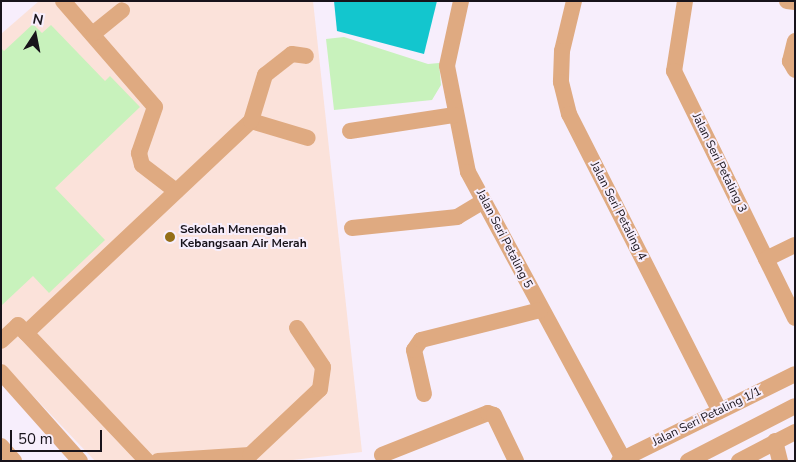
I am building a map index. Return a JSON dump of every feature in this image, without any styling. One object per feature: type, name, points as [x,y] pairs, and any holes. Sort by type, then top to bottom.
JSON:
[{"type":"street","points":[[63,1],[94,34],[155,107],[138,153],[142,165],[176,192]]},
{"type":"street","name":"Jalan Seri Petaling 5","points":[[461,1],[447,66],[455,115],[468,172],[621,460]]},
{"type":"street","name":"Jalan Seri Petaling 4","points":[[574,1],[562,51],[561,82],[569,114],[720,411]]},
{"type":"street","name":"Jalan Seri Petaling 3","points":[[685,1],[674,71],[795,318]]},
{"type":"street","points":[[787,1],[795,2]]},
{"type":"street","points":[[94,34],[122,10]]},
{"type":"street","points":[[795,41],[790,61],[795,70]]},
{"type":"street","points":[[26,333],[251,121],[265,75],[292,54],[306,56]]},
{"type":"street","points":[[350,132],[455,115]]},
{"type":"street","points":[[251,121],[308,138]]},
{"type":"street","points":[[352,228],[457,217],[484,201]]},
{"type":"street","points":[[766,259],[795,245]]},
{"type":"street","points":[[424,394],[414,350],[421,340],[540,310]]},
{"type":"street","points":[[1,341],[18,325],[147,461]]},
{"type":"street","points":[[158,461],[250,455],[320,389],[323,368],[296,328]]},
{"type":"street","points":[[1,372],[80,461]]},
{"type":"street","name":"Jalan Seri Petaling 1/1","points":[[621,460],[795,374]]},
{"type":"street","points":[[688,461],[795,406]]},
{"type":"street","points":[[382,455],[488,413],[494,415],[516,461]]},
{"type":"street","points":[[738,461],[795,432]]},
{"type":"street","points":[[775,441],[780,461]]},
{"type":"street","points":[[1,446],[14,461]]},
{"type":"shaded area","name":"Sekolah Menengah Kebangsaan Air Merah","points":[[39,1],[313,1],[362,452],[284,461],[95,461],[1,362],[1,34]]},
{"type":"green space","points":[[33,24],[42,33],[51,25],[105,81],[110,76],[140,107],[55,188],[105,240],[49,293],[33,276],[1,306],[1,48],[4,51]]},
{"type":"green space","points":[[344,37],[428,64],[439,63],[441,85],[432,100],[334,110],[326,39]]},
{"type":"water","points":[[334,1],[437,1],[424,54],[337,31]]},
{"type":"place","name":"Sekolah Menengah Kebangsaan Air Merah","points":[[170,237]]}]
